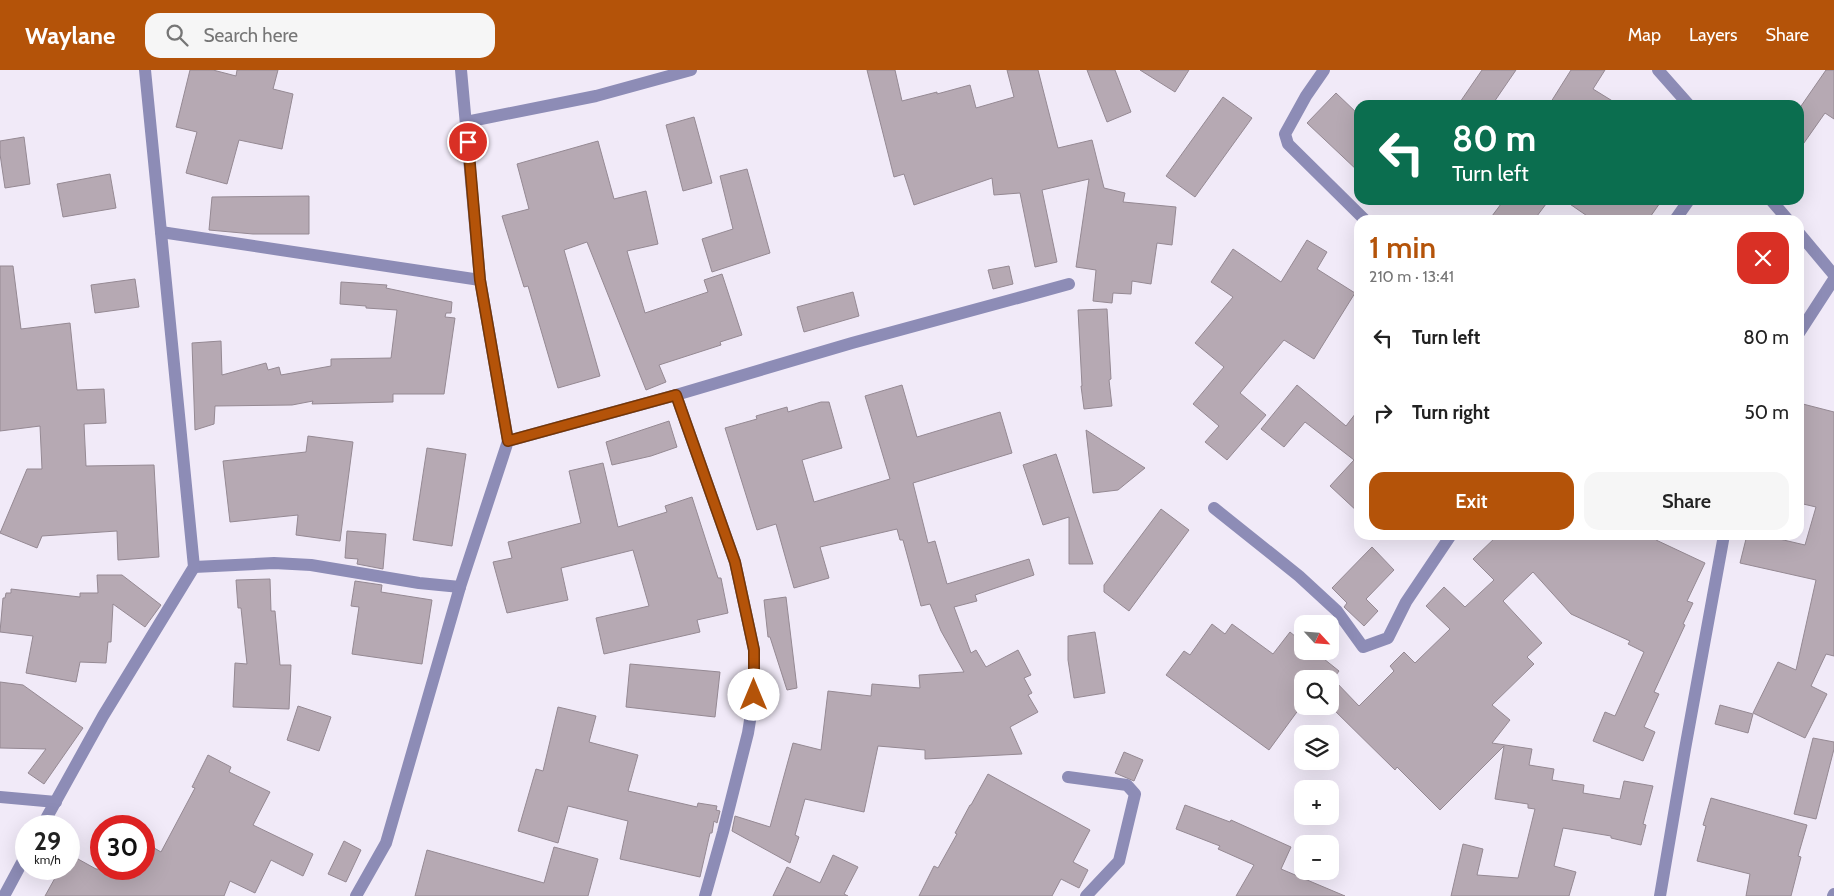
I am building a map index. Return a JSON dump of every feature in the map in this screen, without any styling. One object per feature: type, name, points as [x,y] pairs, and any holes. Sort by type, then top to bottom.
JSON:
[{"type":"street","points":[[48,815],[103,716],[194,567],[145,70]]},
{"type":"street","points":[[356,896],[386,843],[460,587],[508,441],[480,280],[461,70]]},
{"type":"street","points":[[466,122],[596,96],[691,70]]},
{"type":"street","points":[[1324,70],[1306,96],[1285,134],[1288,144],[1360,215]]},
{"type":"street","points":[[1658,70],[1685,100]]},
{"type":"street","points":[[1775,205],[1784,215]]},
{"type":"street","points":[[162,232],[480,280]]},
{"type":"street","points":[[1804,239],[1834,277],[1804,325]]},
{"type":"street","points":[[508,441],[676,395],[852,343],[1069,284]]},
{"type":"street","points":[[676,395],[735,562],[754,650],[754,695],[748,733],[705,896]]},
{"type":"street","points":[[1214,508],[1299,576],[1338,611],[1363,647],[1388,638],[1406,602],[1448,540]]},
{"type":"street","points":[[1660,896],[1686,740],[1723,540]]},
{"type":"street","points":[[194,567],[274,563],[311,565],[419,583],[460,587]]},
{"type":"street","points":[[1068,777],[1127,785],[1134,794],[1119,861],[1086,896]]},
{"type":"street","points":[[0,798],[56,802]]},
{"type":"street","points":[[4,896],[15,876]]},
{"type":"building","points":[[190,70],[213,70],[236,76],[237,70],[278,70],[273,89],[293,94],[282,149],[239,140],[227,184],[186,173],[197,132],[176,127]]},
{"type":"building","points":[[867,70],[895,70],[902,101],[970,85],[976,108],[1014,97],[1007,70],[1038,70],[1058,148],[1092,140],[1104,188],[1125,193],[1123,202],[1176,207],[1172,245],[1157,243],[1151,284],[1132,281],[1131,294],[1113,293],[1112,303],[1093,301],[1096,270],[1076,267],[1089,179],[1042,190],[1057,262],[1035,267],[1020,193],[994,195],[992,178],[914,205],[904,174],[894,177]]},
{"type":"building","points":[[1087,70],[1115,70],[1131,112],[1107,122]]},
{"type":"building","points":[[1140,70],[1189,70],[1175,92]]},
{"type":"building","points":[[1482,70],[1516,70],[1495,100],[1461,100]]},
{"type":"building","points":[[1571,70],[1605,70],[1593,89],[1611,100],[1552,100]]},
{"type":"building","points":[[1826,70],[1834,70],[1834,119],[1825,113],[1804,143],[1804,102]]},
{"type":"building","points":[[1336,93],[1354,110],[1354,167],[1307,123]]},
{"type":"building","points":[[1223,97],[1252,118],[1195,197],[1166,176]]},
{"type":"building","points":[[694,117],[712,183],[683,191],[666,125]]},
{"type":"building","points":[[24,137],[30,184],[5,188],[0,141]]},
{"type":"building","points":[[598,141],[614,199],[646,191],[658,244],[627,251],[645,313],[708,292],[704,280],[722,274],[742,335],[720,342],[721,345],[659,365],[666,382],[646,390],[587,242],[564,250],[600,376],[558,388],[528,286],[524,287],[502,216],[529,209],[517,164]]},
{"type":"building","points":[[747,169],[770,253],[712,272],[702,239],[733,229],[720,176]]},
{"type":"building","points":[[110,174],[116,208],[63,217],[57,184]]},
{"type":"building","points":[[309,196],[309,234],[253,234],[209,230],[212,197]]},
{"type":"building","points":[[1500,205],[1545,205],[1538,215],[1493,215]]},
{"type":"building","points":[[1571,205],[1658,205],[1652,215],[1586,215]]},
{"type":"building","points":[[1307,240],[1327,252],[1317,269],[1354,292],[1354,295],[1314,359],[1284,340],[1240,393],[1266,415],[1227,460],[1205,442],[1219,426],[1193,404],[1224,367],[1195,343],[1233,297],[1211,282],[1233,249],[1281,282]]},
{"type":"building","points":[[0,266],[13,266],[21,329],[70,323],[77,390],[104,389],[106,423],[84,424],[86,466],[154,465],[159,557],[118,560],[117,531],[42,536],[37,548],[0,533],[27,469],[42,469],[40,426],[0,431]]},
{"type":"building","points":[[1009,266],[1013,284],[993,289],[988,270]]},
{"type":"building","points":[[135,279],[139,307],[95,313],[91,285]]},
{"type":"building","points":[[341,282],[387,285],[386,288],[452,302],[451,313],[446,313],[445,317],[455,318],[444,394],[393,394],[393,402],[312,404],[313,401],[292,405],[215,406],[214,424],[195,430],[192,343],[221,341],[222,375],[266,363],[268,370],[279,367],[281,375],[331,366],[331,359],[391,358],[397,310],[340,304]]},
{"type":"building","points":[[853,292],[859,316],[804,332],[797,307]]},
{"type":"building","points":[[1107,309],[1111,379],[1109,380],[1112,406],[1084,409],[1081,386],[1078,310]]},
{"type":"building","points":[[902,385],[917,437],[1000,412],[1012,453],[913,483],[928,543],[935,541],[947,584],[1029,559],[1034,575],[975,595],[977,601],[954,607],[971,653],[976,650],[986,667],[1018,650],[1031,675],[1024,678],[1032,693],[1028,695],[1038,712],[1010,727],[1022,754],[925,759],[925,750],[878,746],[864,812],[805,799],[795,835],[799,837],[790,863],[732,831],[735,816],[770,827],[793,743],[821,750],[828,691],[871,696],[872,684],[920,688],[919,675],[964,672],[941,631],[930,604],[921,606],[903,540],[900,540],[897,529],[820,547],[829,578],[794,588],[776,524],[757,530],[725,428],[757,419],[756,416],[787,407],[788,412],[821,402],[829,402],[842,448],[802,460],[814,502],[890,479],[865,396]]},
{"type":"building","points":[[1297,385],[1346,426],[1354,416],[1354,460],[1305,422],[1284,447],[1261,429]]},
{"type":"building","points":[[1804,404],[1834,412],[1834,656],[1826,654],[1811,686],[1827,694],[1805,738],[1753,713],[1778,662],[1796,670],[1816,580],[1740,563],[1746,540],[1784,540],[1805,545],[1816,507],[1804,504]]},
{"type":"building","points":[[669,421],[677,447],[651,456],[612,465],[606,442]]},
{"type":"building","points":[[1086,430],[1145,468],[1118,490],[1093,493]]},
{"type":"building","points":[[308,436],[353,442],[340,541],[296,535],[298,515],[230,522],[223,461],[306,452]]},
{"type":"building","points":[[427,448],[466,454],[452,546],[413,540]]},
{"type":"building","points":[[1056,454],[1093,564],[1069,564],[1069,517],[1043,525],[1023,465]]},
{"type":"building","points":[[1354,460],[1354,508],[1330,486]]},
{"type":"building","points":[[603,463],[618,527],[667,512],[665,506],[692,497],[718,578],[721,578],[728,613],[697,620],[700,632],[604,654],[596,618],[649,606],[633,550],[561,568],[568,600],[507,613],[493,562],[512,558],[508,542],[581,523],[569,471]]},
{"type":"building","points":[[1161,509],[1189,530],[1129,611],[1104,592],[1104,585]]},
{"type":"building","points":[[347,531],[386,534],[383,569],[357,564],[358,559],[345,558]]},
{"type":"building","points":[[1493,540],[1656,540],[1705,563],[1687,601],[1693,603],[1683,624],[1685,625],[1654,692],[1659,694],[1644,727],[1655,732],[1643,761],[1593,741],[1605,712],[1615,716],[1644,652],[1628,644],[1630,641],[1571,614],[1533,572],[1503,601],[1542,643],[1527,657],[1534,664],[1492,705],[1510,720],[1492,743],[1532,749],[1529,765],[1554,769],[1552,780],[1584,785],[1583,793],[1620,799],[1624,781],[1653,786],[1643,824],[1646,825],[1641,845],[1611,838],[1611,836],[1563,828],[1554,866],[1576,872],[1569,896],[1451,896],[1463,844],[1483,849],[1477,875],[1518,878],[1535,809],[1528,808],[1528,804],[1495,799],[1504,746],[1440,810],[1397,767],[1395,770],[1339,715],[1339,685],[1359,706],[1394,671],[1390,666],[1404,652],[1415,663],[1450,629],[1426,606],[1444,587],[1465,607],[1494,580],[1473,559]]},
{"type":"building","points":[[1372,547],[1394,570],[1366,599],[1378,611],[1364,626],[1344,607],[1347,603],[1332,588]]},
{"type":"building","points":[[97,575],[122,575],[161,605],[145,627],[113,604],[111,642],[108,642],[106,663],[80,662],[76,682],[26,673],[33,636],[0,632],[3,598],[5,598],[6,593],[11,593],[11,589],[80,597],[80,593],[98,593]]},
{"type":"building","points":[[270,579],[271,611],[275,611],[280,665],[291,665],[289,709],[233,707],[235,663],[247,664],[241,608],[238,608],[236,580]]},
{"type":"building","points":[[355,581],[382,585],[381,592],[432,600],[422,664],[352,654],[359,607],[351,606]]},
{"type":"building","points":[[786,597],[797,688],[787,690],[770,637],[768,637],[764,600]]},
{"type":"building","points":[[1212,624],[1225,634],[1232,624],[1273,654],[1290,632],[1294,635],[1294,660],[1325,660],[1338,670],[1294,670],[1295,715],[1269,750],[1166,675],[1184,651],[1190,655]]},
{"type":"building","points":[[1095,632],[1105,693],[1074,698],[1068,660],[1068,636]]},
{"type":"building","points":[[630,664],[720,672],[715,717],[626,707]]},
{"type":"building","points":[[0,682],[23,685],[83,728],[44,784],[28,773],[46,749],[0,748]]},
{"type":"building","points":[[1720,705],[1753,714],[1748,733],[1715,724]]},
{"type":"building","points":[[298,706],[331,717],[319,751],[287,740]]},
{"type":"building","points":[[558,707],[596,716],[589,742],[638,755],[628,791],[697,807],[698,803],[717,806],[716,810],[720,811],[717,823],[714,821],[712,833],[710,833],[700,877],[620,859],[628,821],[568,806],[558,843],[518,831],[536,769],[543,771]]},
{"type":"building","points":[[1813,738],[1834,742],[1834,749],[1816,819],[1794,814]]},
{"type":"building","points":[[1124,752],[1143,760],[1134,781],[1115,773]]},
{"type":"building","points":[[208,755],[231,767],[229,772],[270,792],[253,825],[313,854],[303,876],[271,860],[255,893],[230,881],[224,896],[45,896],[54,880],[80,880],[80,860],[90,866],[90,880],[155,880],[155,848],[161,852],[195,788],[192,787]]},
{"type":"building","points":[[988,774],[1090,830],[1073,862],[1088,870],[1079,888],[1061,879],[1052,896],[919,896],[934,866],[938,868]]},
{"type":"building","points":[[1711,798],[1807,825],[1798,856],[1801,857],[1791,896],[1746,896],[1750,874],[1697,861],[1706,826],[1703,825]]},
{"type":"building","points":[[1185,805],[1230,822],[1231,820],[1291,847],[1281,869],[1294,874],[1294,880],[1307,880],[1345,896],[1236,896],[1254,865],[1218,849],[1220,846],[1176,829]]},
{"type":"building","points":[[344,841],[361,850],[346,882],[328,874]]},
{"type":"building","points":[[554,847],[598,859],[588,896],[415,896],[427,850],[544,883]]},
{"type":"building","points":[[833,855],[858,867],[844,894],[848,896],[773,896],[787,867],[820,883]]},
{"type":"route","points":[[468,142],[480,280],[508,441],[676,395],[735,562],[754,650],[754,695]]}]
